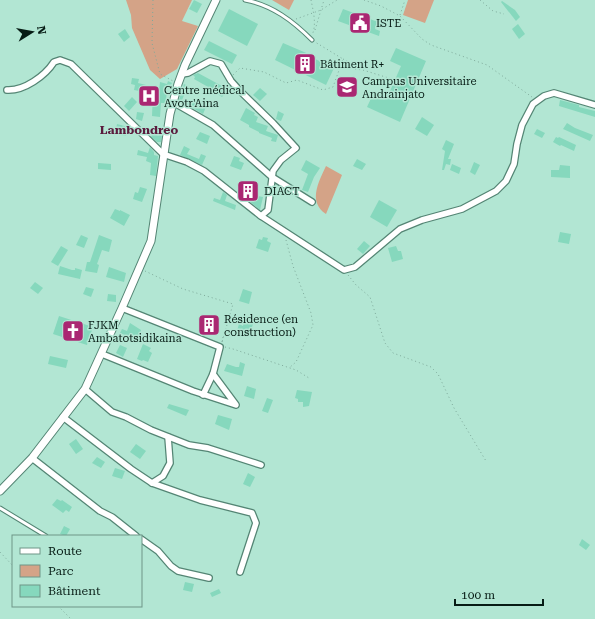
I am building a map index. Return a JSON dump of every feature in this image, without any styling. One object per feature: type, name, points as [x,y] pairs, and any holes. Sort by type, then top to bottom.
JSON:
[{"type":"street","points":[[0,490],[32,458],[85,389],[102,354],[151,241],[163,154],[173,102],[182,74],[216,0]]},
{"type":"street","points":[[7,90],[14,91],[35,80],[48,70],[54,62],[60,60],[70,64],[163,154],[187,162],[204,171],[261,216],[344,270],[355,267],[400,229],[422,220],[462,209],[496,191],[506,181],[514,164],[522,125],[533,104],[544,96],[554,93],[595,105]]},
{"type":"street","points":[[182,74],[188,73],[210,61],[221,64],[231,81],[296,148],[281,160],[272,171],[268,210],[261,216]]},
{"type":"street","points":[[173,102],[213,125],[272,177],[312,202]]},
{"type":"street","points":[[122,308],[220,347],[213,374],[203,395]]},
{"type":"street","points":[[102,354],[203,395],[236,405],[213,374]]},
{"type":"street","points":[[85,389],[112,412],[126,417],[151,430],[189,445],[208,448],[261,465]]},
{"type":"street","points":[[63,417],[131,469],[152,483],[200,500],[252,514],[256,524],[240,572]]},
{"type":"street","points":[[152,483],[163,476],[170,463],[168,437]]},
{"type":"street","points":[[32,458],[100,511],[112,517],[135,535]]},
{"type":"street","points":[[142,540],[158,551],[178,571],[209,578]]},
{"type":"lane","points":[[245,0],[263,4],[291,21],[312,40]]},
{"type":"lane","points":[[0,508],[44,535]]},
{"type":"path","points":[[153,0],[152,43],[160,74],[178,84]]},
{"type":"path","points":[[311,0],[314,12],[314,31]]},
{"type":"path","points":[[324,0],[312,35],[312,40],[349,62],[355,69],[395,80]]},
{"type":"path","points":[[291,21],[321,10],[337,0]]},
{"type":"path","points":[[364,0],[381,6],[400,16],[422,39],[431,45],[487,65],[538,100]]},
{"type":"path","points":[[400,16],[405,0]]},
{"type":"path","points":[[480,0],[493,11],[504,14]]},
{"type":"path","points":[[231,81],[232,76],[240,68],[264,72],[286,83],[297,80],[323,90],[333,87],[343,59]]},
{"type":"path","points":[[284,230],[293,266],[311,313],[313,326],[296,362],[289,368]]},
{"type":"path","points":[[139,268],[183,289],[233,304],[220,347]]},
{"type":"path","points":[[344,270],[356,285],[370,297],[385,343],[393,352],[430,367],[438,374],[454,408],[486,461]]},
{"type":"path","points":[[220,347],[223,337]]},
{"type":"path","points":[[220,347],[233,349],[289,368],[309,378]]},
{"type":"path","points":[[0,552],[12,565]]},
{"type":"path","points":[[59,607],[71,619]]},
{"type":"green space","points":[[126,0],[192,0],[182,21],[198,26],[177,69],[160,79],[150,70],[132,28],[131,15]]},
{"type":"green space","points":[[272,0],[294,0],[289,10]]},
{"type":"green space","points":[[408,0],[434,0],[425,23],[403,15]]},
{"type":"green space","points":[[326,166],[342,175],[326,214],[317,204],[316,192]]},
{"type":"building","points":[[194,0],[202,4],[197,13],[189,9]]},
{"type":"building","points":[[502,1],[515,10],[520,17],[516,21],[501,2]]},
{"type":"building","points":[[229,9],[258,24],[247,46],[218,31]]},
{"type":"building","name":"ISTE","points":[[343,9],[378,22],[375,29],[380,31],[379,36],[338,21]]},
{"type":"building","points":[[518,24],[525,34],[519,39],[512,29]]},
{"type":"building","points":[[125,29],[130,37],[124,42],[118,34]]},
{"type":"building","points":[[209,41],[237,55],[232,64],[204,50]]},
{"type":"building","name":"Bâtiment R+","points":[[283,43],[311,55],[311,57],[334,68],[326,85],[275,60]]},
{"type":"building","points":[[396,48],[426,61],[400,122],[367,107],[374,92],[387,98],[401,66],[390,61]]},
{"type":"building","points":[[198,73],[229,89],[222,97],[216,93],[217,92],[194,79],[195,77],[193,75]]},
{"type":"building","points":[[132,78],[139,79],[138,83],[146,85],[145,92],[134,90],[135,85],[131,84]]},
{"type":"building","points":[[168,81],[172,83],[170,87],[167,86],[166,103],[161,103],[160,117],[152,116],[153,92],[157,92],[157,90],[159,90],[160,82],[167,84]]},
{"type":"building","points":[[184,84],[188,86],[182,100],[191,104],[192,100],[206,107],[203,114],[179,100]]},
{"type":"building","points":[[260,88],[267,94],[260,101],[253,95]]},
{"type":"building","points":[[132,97],[137,102],[129,111],[124,106]]},
{"type":"building","points":[[560,100],[595,111],[595,117],[559,106]]},
{"type":"building","points":[[246,108],[255,113],[254,115],[258,117],[256,122],[268,126],[266,131],[278,135],[276,142],[271,141],[272,138],[259,133],[240,120]]},
{"type":"building","points":[[278,111],[284,114],[281,121],[276,119]]},
{"type":"building","points":[[137,112],[144,113],[142,121],[136,119]]},
{"type":"building","points":[[422,117],[434,125],[427,136],[415,129]]},
{"type":"building","points":[[567,123],[593,135],[590,141],[563,129]]},
{"type":"building","points":[[117,124],[128,127],[126,136],[115,134]]},
{"type":"building","points":[[537,129],[545,133],[542,138],[534,134]]},
{"type":"building","points":[[200,132],[210,136],[207,144],[196,139]]},
{"type":"building","points":[[153,133],[162,136],[161,142],[157,142],[151,137]]},
{"type":"building","points":[[556,137],[576,145],[574,151],[553,142]]},
{"type":"building","points":[[446,140],[454,144],[448,159],[451,159],[450,165],[446,164],[444,170],[442,170],[445,151],[442,149]]},
{"type":"building","points":[[184,146],[190,149],[187,154],[199,159],[201,154],[206,156],[202,165],[180,155]]},
{"type":"building","points":[[150,147],[154,152],[154,155],[158,156],[156,176],[150,175],[151,163],[146,161],[147,157],[137,155],[138,150],[148,153]]},
{"type":"building","points":[[234,156],[240,158],[239,161],[244,163],[241,170],[230,166]]},
{"type":"building","points":[[357,159],[366,164],[362,170],[353,166]]},
{"type":"building","points":[[306,160],[320,168],[314,177],[308,192],[302,190],[308,174],[301,170]]},
{"type":"building","points":[[474,162],[480,165],[475,175],[470,172]]},
{"type":"building","points":[[98,163],[111,164],[111,170],[98,169]]},
{"type":"building","points":[[452,164],[461,168],[459,174],[450,170]]},
{"type":"building","points":[[560,165],[570,166],[570,178],[551,177],[551,170],[559,170]]},
{"type":"building","name":"DIACT","points":[[245,181],[256,185],[252,195],[263,197],[260,210],[241,194]]},
{"type":"building","points":[[140,187],[147,189],[142,202],[133,199],[135,192],[138,193]]},
{"type":"building","points":[[223,192],[227,195],[225,201],[236,205],[235,210],[213,201],[214,198],[220,200]]},
{"type":"building","points":[[379,200],[397,210],[387,227],[370,217]]},
{"type":"building","points":[[115,209],[130,215],[124,226],[110,218]]},
{"type":"building","points":[[560,232],[571,234],[569,244],[558,242]]},
{"type":"building","points":[[81,235],[88,238],[84,248],[76,245]]},
{"type":"building","points":[[99,235],[112,240],[109,252],[102,250],[97,264],[99,265],[97,273],[85,271],[87,262],[90,262]]},
{"type":"building","points":[[263,237],[268,238],[267,241],[271,243],[268,252],[256,248],[259,239],[262,240]]},
{"type":"building","points":[[364,241],[370,246],[363,254],[357,249]]},
{"type":"building","points":[[61,246],[68,250],[58,266],[51,262]]},
{"type":"building","points":[[396,246],[398,251],[401,251],[403,259],[392,262],[388,248]]},
{"type":"building","points":[[60,266],[72,270],[75,270],[75,268],[82,270],[80,279],[58,274]]},
{"type":"building","points":[[109,267],[126,273],[124,282],[106,277]]},
{"type":"building","points":[[35,282],[43,288],[38,294],[30,288]]},
{"type":"building","points":[[86,287],[94,289],[91,297],[83,294]]},
{"type":"building","points":[[243,289],[252,292],[249,304],[239,301]]},
{"type":"building","points":[[108,294],[116,295],[116,302],[107,301]]},
{"type":"building","name":"FJKM Ambatotsidikaina","points":[[59,316],[93,327],[87,345],[53,334]]},
{"type":"building","points":[[250,316],[255,317],[250,334],[237,331],[239,324],[243,326],[244,322],[248,323]]},
{"type":"building","name":"Résidence (en construction)","points":[[205,318],[217,321],[213,331],[202,328]]},
{"type":"building","points":[[130,323],[141,330],[139,341],[120,333],[122,329],[127,331]]},
{"type":"building","points":[[143,344],[151,348],[149,351],[152,353],[148,362],[137,359]]},
{"type":"building","points":[[120,345],[127,348],[123,357],[116,353]]},
{"type":"building","name":"FJKM Ambatotsidikaina","points":[[50,356],[68,360],[66,368],[48,364]]},
{"type":"building","points":[[240,362],[245,364],[242,376],[224,371],[227,364],[239,367]]},
{"type":"building","points":[[247,386],[256,389],[254,399],[244,396]]},
{"type":"building","points":[[297,390],[312,392],[309,406],[303,407],[303,402],[298,402],[298,399],[295,398]]},
{"type":"building","points":[[267,398],[273,400],[268,413],[262,411]]},
{"type":"building","points":[[169,404],[189,410],[186,416],[167,408]]},
{"type":"building","points":[[218,415],[232,419],[229,430],[215,424]]},
{"type":"building","points":[[76,439],[83,449],[76,454],[69,444]]},
{"type":"building","points":[[136,444],[146,451],[140,459],[130,452]]},
{"type":"building","points":[[97,457],[105,462],[101,468],[92,463]]},
{"type":"building","points":[[115,468],[125,471],[122,479],[112,476]]},
{"type":"building","points":[[248,473],[255,477],[250,487],[243,484]]},
{"type":"building","points":[[57,499],[62,500],[72,507],[69,512],[66,510],[63,513],[52,505]]},
{"type":"building","points":[[64,526],[70,529],[67,535],[60,534]]},
{"type":"building","points":[[582,539],[590,545],[586,550],[579,545]]},
{"type":"building","points":[[185,582],[194,584],[192,592],[183,590]]},
{"type":"building","points":[[219,589],[221,593],[212,597],[210,593]]},
{"type":"place","name":"ISTE","points":[[360,23]]},
{"type":"place","name":"Bâtiment R+","points":[[305,64]]},
{"type":"place","name":"Campus Universitaire Andrainjato","points":[[347,87]]},
{"type":"place","name":"Centre médical Avotr'Aina","points":[[149,96]]},
{"type":"place","name":"DIACT","points":[[248,191]]},
{"type":"place","name":"Résidence (en construction)","points":[[209,325]]},
{"type":"place","name":"FJKM Ambatotsidikaina","points":[[73,331]]},
{"type":"district","name":"Lambondreo","points":[[139,130]]}]
